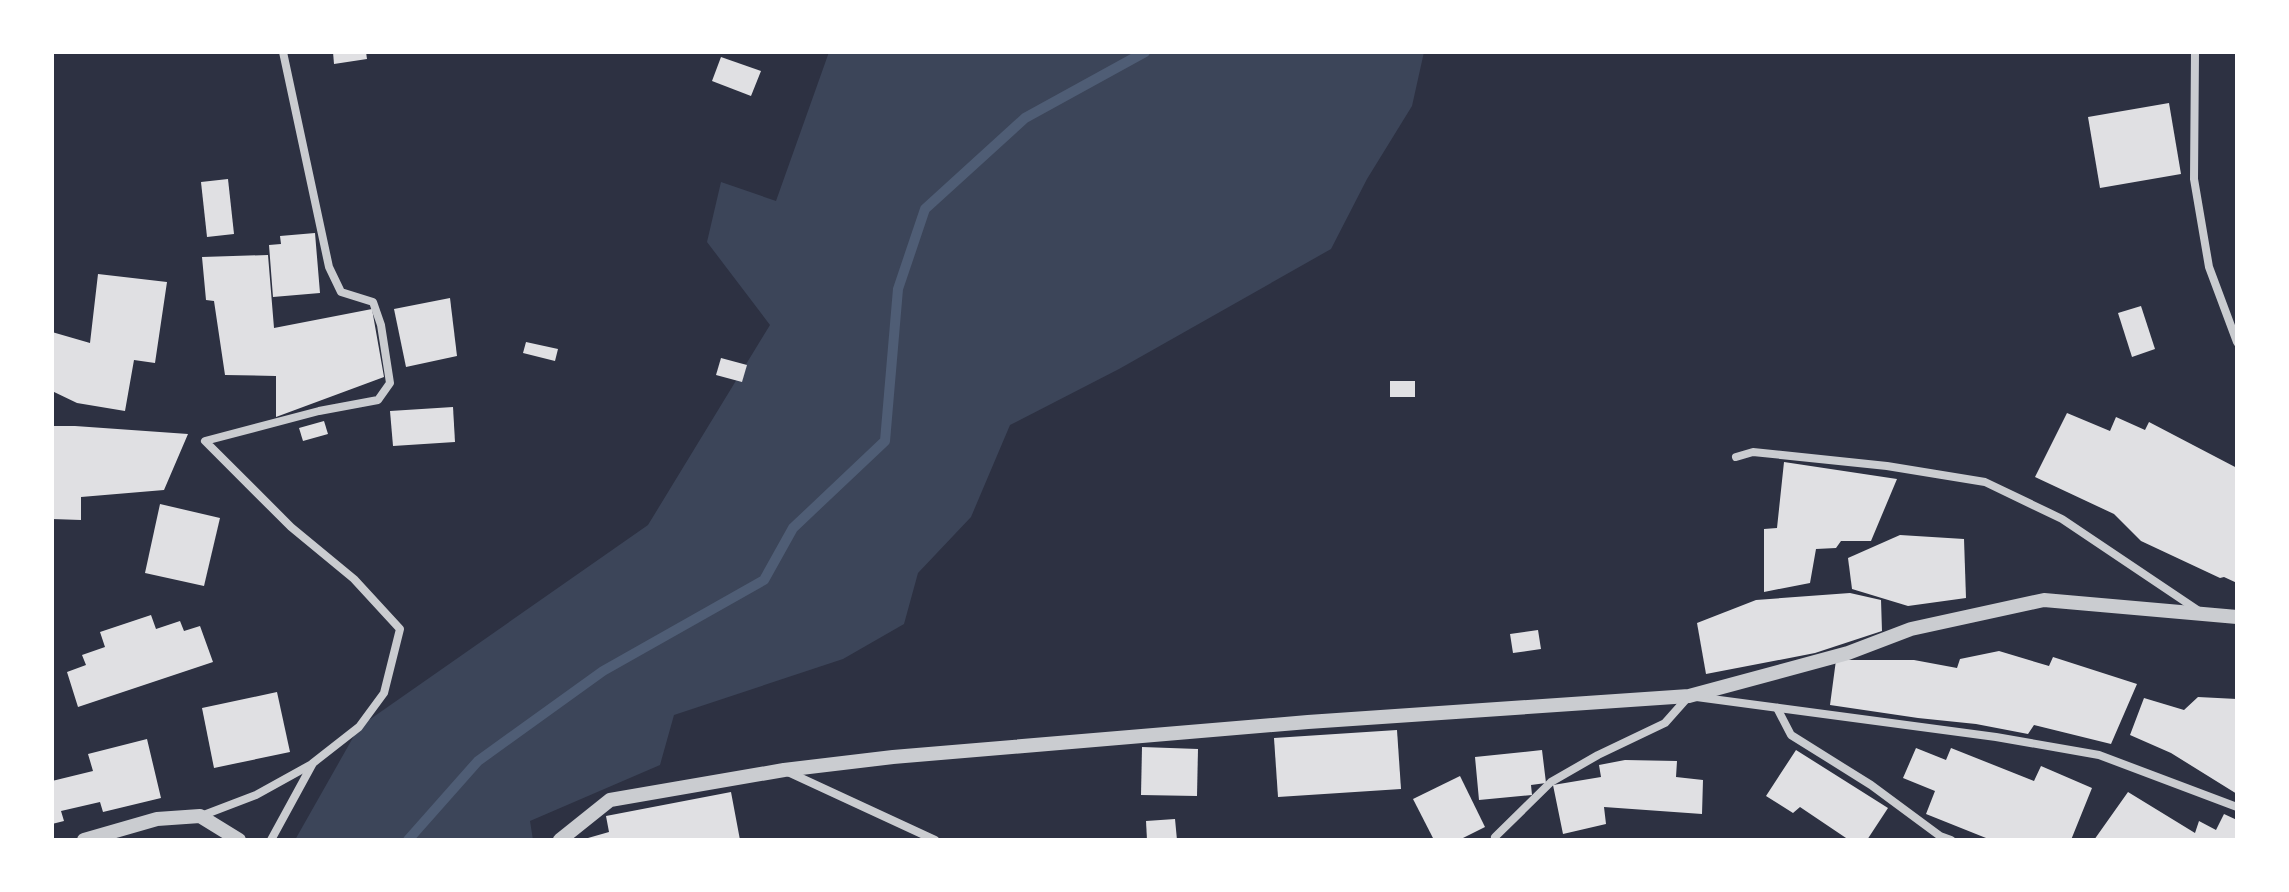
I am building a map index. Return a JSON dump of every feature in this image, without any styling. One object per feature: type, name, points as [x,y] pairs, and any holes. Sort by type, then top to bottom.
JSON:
[{"type":"street","points":[[84,840],[157,819],[200,816],[256,795],[313,763],[359,727],[384,693],[400,629],[354,579],[291,527],[205,441],[319,411],[378,400],[390,383],[381,325],[373,302],[341,292],[329,267],[283,52]]},
{"type":"street","points":[[2195,52],[2194,179],[2209,267],[2237,342]]},
{"type":"street","points":[[1736,457],[1753,452],[1783,455],[1887,466],[1985,482],[2062,519],[2203,613]]},
{"type":"street","points":[[560,840],[610,800],[784,770],[893,757],[1308,722],[1689,696],[1848,653],[1911,629],[2044,600],[2237,617]]},
{"type":"street","points":[[1689,696],[1996,737],[2099,755],[2237,807]]},
{"type":"street","points":[[1495,837],[1551,782],[1665,723],[1689,696]]},
{"type":"street","points":[[1777,708],[1791,735],[1871,785],[1940,836],[1951,840]]},
{"type":"street","points":[[271,840],[313,763]]},
{"type":"street","points":[[784,770],[935,840]]},
{"type":"street","points":[[200,816],[239,840]]},
{"type":"shaded area","points":[[829,52],[1424,52],[1412,106],[1367,179],[1331,249],[1119,369],[1010,425],[971,517],[918,573],[904,624],[843,659],[674,715],[660,765],[530,821],[533,840],[295,840],[359,727],[648,525],[770,325],[707,242],[721,182],[776,201]]},
{"type":"building","points":[[333,52],[366,52],[367,59],[334,64]]},
{"type":"building","points":[[721,57],[761,71],[751,96],[712,81]]},
{"type":"building","points":[[2169,103],[2181,174],[2100,188],[2088,117]]},
{"type":"building","points":[[228,179],[234,234],[207,237],[201,182]]},
{"type":"building","points":[[315,233],[320,293],[273,297],[269,245],[281,244],[280,236]]},
{"type":"building","points":[[268,255],[274,328],[372,309],[384,377],[276,417],[276,376],[225,375],[214,301],[206,300],[202,257]]},
{"type":"building","points":[[98,274],[167,282],[155,363],[134,360],[125,411],[77,403],[52,391],[52,332],[90,343]]},
{"type":"building","points":[[450,298],[457,356],[406,367],[394,309]]},
{"type":"building","points":[[2141,306],[2155,349],[2132,357],[2118,313]]},
{"type":"building","points":[[526,342],[558,349],[555,361],[523,353]]},
{"type":"building","points":[[721,358],[747,365],[742,382],[716,375]]},
{"type":"building","points":[[1390,381],[1415,381],[1415,397],[1390,397]]},
{"type":"building","points":[[453,407],[455,442],[393,446],[390,411]]},
{"type":"building","points":[[2067,413],[2110,431],[2116,417],[2145,430],[2149,422],[2237,468],[2237,583],[2141,541],[2114,514],[2035,477]]},
{"type":"building","points":[[324,421],[328,434],[303,441],[299,428]]},
{"type":"building","points":[[52,426],[188,434],[164,490],[81,497],[81,520],[52,519]]},
{"type":"building","points":[[1784,462],[1897,479],[1871,541],[1841,541],[1836,548],[1816,549],[1810,583],[1764,592],[1764,529],[1777,528]]},
{"type":"building","points":[[160,504],[220,518],[204,586],[145,573]]},
{"type":"building","points":[[1900,535],[1964,539],[1966,598],[1908,606],[1852,589],[1848,558]]},
{"type":"building","points":[[1850,593],[1881,600],[1882,631],[1815,653],[1706,674],[1697,623],[1756,600]]},
{"type":"building","points":[[151,615],[156,629],[180,621],[184,631],[200,626],[213,662],[78,707],[67,672],[86,665],[82,655],[105,647],[100,632]]},
{"type":"building","points":[[1538,630],[1541,649],[1513,653],[1510,634]]},
{"type":"building","points":[[1999,651],[2049,666],[2053,657],[2137,684],[2111,744],[2034,725],[2028,734],[1830,705],[1836,660],[1914,660],[1957,668],[1960,659]]},
{"type":"building","points":[[277,692],[290,752],[214,768],[202,708]]},
{"type":"building","points":[[2198,697],[2237,699],[2237,794],[2171,753],[2130,735],[2144,698],[2184,710]]},
{"type":"building","points":[[1397,730],[1401,789],[1278,797],[1274,738]]},
{"type":"building","points":[[147,739],[161,798],[103,812],[100,802],[61,811],[64,821],[52,824],[52,781],[93,771],[88,754]]},
{"type":"building","points":[[1142,747],[1198,749],[1197,796],[1141,795]]},
{"type":"building","points":[[1916,748],[1946,760],[1951,748],[2034,781],[2041,766],[2092,788],[2071,840],[1991,840],[1926,814],[1935,791],[1903,778]]},
{"type":"building","points":[[1542,750],[1546,783],[1531,785],[1532,795],[1479,800],[1475,757]]},
{"type":"building","points":[[1796,750],[1888,808],[1867,840],[1849,840],[1800,807],[1793,813],[1766,796]]},
{"type":"building","points":[[1625,760],[1677,761],[1676,777],[1703,780],[1702,814],[1604,807],[1606,824],[1563,834],[1553,785],[1601,777],[1599,765]]},
{"type":"building","points":[[1460,776],[1485,827],[1459,840],[1434,840],[1413,799]]},
{"type":"building","points":[[731,792],[740,840],[581,840],[609,832],[606,816]]},
{"type":"building","points":[[2128,792],[2195,833],[2199,821],[2216,830],[2224,814],[2237,820],[2237,840],[2094,840]]},
{"type":"building","points":[[1175,819],[1177,840],[1147,840],[1146,821]]},
{"type":"waterway","points":[[408,840],[478,761],[603,671],[764,580],[793,528],[885,441],[898,289],[925,209],[1025,118],[1145,52]]}]
